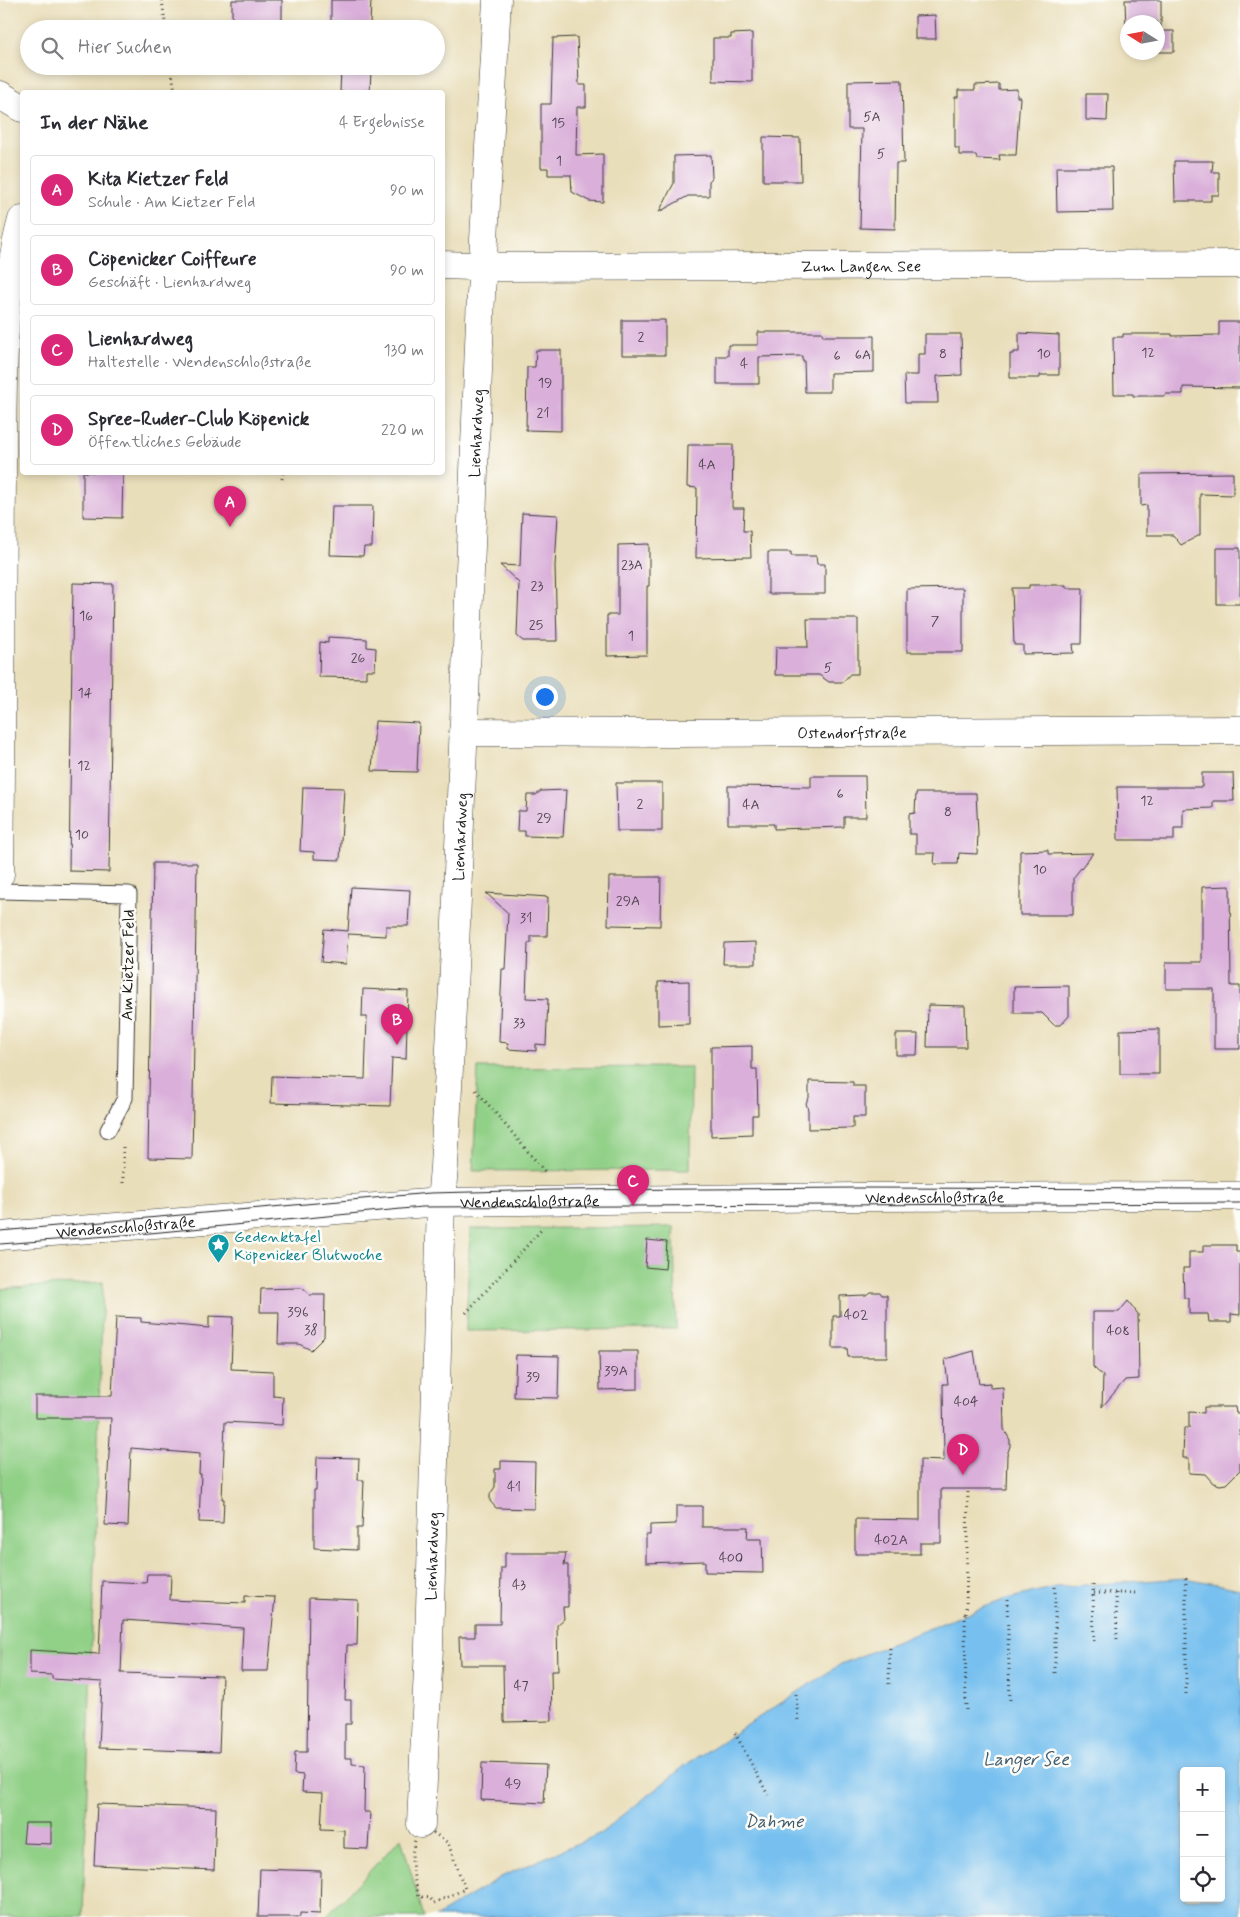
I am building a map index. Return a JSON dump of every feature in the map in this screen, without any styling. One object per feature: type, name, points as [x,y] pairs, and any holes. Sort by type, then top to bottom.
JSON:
[{"type":"street","name":"Lienhardweg","points":[[421,1824],[429,1646],[441,1202],[450,1063],[482,267],[497,0]]},
{"type":"street","points":[[0,95],[20,107]]},
{"type":"street","points":[[0,874],[2,402],[6,297],[15,243],[20,227]]},
{"type":"street","name":"Zum Langen See","points":[[445,265],[482,267],[1240,264]]},
{"type":"street","name":"Ostendorfstraße","points":[[463,732],[675,733],[1240,730]]},
{"type":"street","name":"Wendenschloßstraße","points":[[0,1236],[441,1202],[568,1199],[1240,1196]]},
{"type":"lane","name":"Am Kietzer Feld","points":[[0,890],[128,894],[125,1098],[108,1130]]},
{"type":"path","points":[[162,0],[165,20]]},
{"type":"path","points":[[172,75],[175,90]]},
{"type":"path","points":[[462,1318],[568,1199],[473,1085]]},
{"type":"path","points":[[966,1712],[965,1613],[968,1489]]},
{"type":"path","points":[[1186,1578],[1186,1694]]},
{"type":"path","points":[[1094,1585],[1094,1644]]},
{"type":"path","points":[[1055,1587],[1055,1673]]},
{"type":"path","points":[[1094,1593],[1137,1593]]},
{"type":"path","points":[[1116,1593],[1117,1643]]},
{"type":"path","points":[[1007,1599],[1010,1702]]},
{"type":"path","points":[[889,1684],[890,1644]]},
{"type":"path","points":[[796,1694],[798,1721]]},
{"type":"path","points":[[735,1733],[768,1795]]},
{"type":"path","points":[[421,1824],[448,1843],[465,1889],[434,1903],[429,1897],[419,1897],[412,1871],[413,1841],[421,1824]]},
{"type":"green space","points":[[691,1067],[690,1170],[473,1171],[478,1068]]},
{"type":"green space","points":[[674,1227],[676,1329],[466,1331],[470,1229]]},
{"type":"green space","points":[[103,1282],[83,1917],[0,1917],[0,1289]]},
{"type":"green space","points":[[401,1838],[424,1917],[326,1917]]},
{"type":"water","name":"Langer See","points":[[1186,1578],[1240,1589],[1240,1917],[435,1917],[501,1877],[601,1833],[687,1764],[841,1664],[1007,1599],[1055,1587]]},
{"type":"building","points":[[232,0],[282,0],[282,20],[232,20]]},
{"type":"building","points":[[331,0],[371,0],[370,20],[331,20]]},
{"type":"building","points":[[1125,0],[1161,0],[1161,15],[1125,15]]},
{"type":"building","points":[[935,15],[936,39],[915,39],[915,16]]},
{"type":"building","points":[[1165,31],[1174,31],[1174,52],[1165,52]]},
{"type":"building","points":[[752,33],[752,82],[713,81],[713,38],[731,38],[731,34]]},
{"type":"building","points":[[577,37],[579,85],[586,85],[586,107],[577,107],[576,155],[603,154],[603,202],[589,201],[572,192],[571,175],[548,175],[548,168],[541,168],[541,104],[551,104],[553,38]]},
{"type":"building","points":[[341,75],[371,75],[370,90],[340,90]]},
{"type":"building","points":[[902,80],[904,163],[896,163],[895,229],[860,228],[862,129],[848,129],[848,81]]},
{"type":"building","points":[[999,84],[999,90],[1017,89],[1017,97],[1020,97],[1016,155],[999,155],[1000,160],[977,159],[976,155],[959,155],[959,148],[955,148],[955,97],[958,97],[958,90],[975,90],[975,85]]},
{"type":"building","points":[[1086,94],[1108,94],[1107,121],[1086,120]]},
{"type":"building","points":[[763,137],[800,138],[801,181],[763,181]]},
{"type":"building","points":[[711,155],[712,178],[709,181],[709,196],[688,196],[659,212],[674,183],[674,156]]},
{"type":"building","points":[[1174,161],[1213,161],[1212,172],[1219,172],[1219,195],[1211,195],[1211,201],[1175,201]]},
{"type":"building","points":[[1056,167],[1112,167],[1113,211],[1057,212]]},
{"type":"building","points":[[622,320],[665,320],[665,355],[622,355]]},
{"type":"building","points":[[1219,322],[1240,322],[1240,388],[1183,387],[1183,394],[1165,394],[1165,396],[1114,394],[1113,337],[1123,337],[1123,334],[1219,335]]},
{"type":"building","points":[[758,332],[822,332],[823,336],[874,336],[874,372],[830,373],[830,392],[805,392],[804,360],[802,360],[802,356],[759,357],[759,384],[717,384],[717,356],[728,356],[728,345],[758,345]]},
{"type":"building","points":[[1019,333],[1059,335],[1059,375],[1040,375],[1040,378],[1010,378],[1010,354],[1019,352]]},
{"type":"building","points":[[925,334],[961,334],[962,375],[937,376],[938,403],[905,403],[904,375],[918,375],[918,354],[925,354]]},
{"type":"building","points":[[536,350],[561,350],[561,431],[526,430],[527,367],[535,367]]},
{"type":"building","points":[[688,445],[733,445],[732,508],[744,508],[743,531],[750,531],[751,557],[696,558],[697,488],[687,487]]},
{"type":"building","points":[[1233,473],[1233,495],[1200,494],[1200,535],[1181,545],[1173,535],[1147,535],[1147,505],[1141,506],[1141,474]]},
{"type":"building","points":[[83,475],[123,475],[122,518],[83,517]]},
{"type":"building","points":[[332,506],[373,506],[372,547],[364,547],[363,556],[330,555]]},
{"type":"building","points":[[522,513],[558,515],[555,566],[557,641],[523,641],[517,636],[519,583],[500,565],[520,566]]},
{"type":"building","points":[[649,544],[647,655],[607,656],[607,615],[618,615],[618,545]]},
{"type":"building","points":[[1217,548],[1240,548],[1240,604],[1217,604]]},
{"type":"building","points":[[768,552],[791,552],[791,556],[816,556],[817,564],[825,564],[825,594],[768,594]]},
{"type":"building","points":[[73,583],[113,584],[109,872],[69,871]]},
{"type":"building","points":[[1029,585],[1066,585],[1066,588],[1083,588],[1082,644],[1073,644],[1074,653],[1023,654],[1023,645],[1014,645],[1012,588],[1029,588]]},
{"type":"building","points":[[963,588],[963,652],[907,652],[907,589]]},
{"type":"building","points":[[807,619],[858,619],[858,674],[850,674],[843,682],[829,682],[819,675],[775,675],[776,647],[808,647]]},
{"type":"building","points":[[328,637],[367,639],[367,647],[376,648],[375,670],[366,670],[366,678],[319,677],[320,642],[328,643]]},
{"type":"building","points":[[375,721],[419,723],[417,772],[372,771]]},
{"type":"building","points":[[1202,773],[1233,773],[1234,801],[1213,801],[1213,808],[1183,809],[1183,828],[1174,828],[1174,840],[1118,840],[1117,787],[1202,787]]},
{"type":"building","points":[[811,776],[865,776],[866,817],[844,817],[844,827],[774,829],[774,824],[728,824],[728,786],[811,787]]},
{"type":"building","points":[[616,783],[662,783],[662,831],[617,831]]},
{"type":"building","points":[[303,787],[344,788],[340,860],[314,859],[314,852],[300,851]]},
{"type":"building","points":[[566,790],[563,837],[525,836],[525,831],[517,831],[518,811],[526,811],[527,795],[536,795],[541,791]]},
{"type":"building","points":[[916,793],[976,793],[977,854],[959,853],[958,864],[934,864],[935,853],[916,853],[916,834],[909,834],[909,814],[915,813]]},
{"type":"building","points":[[1048,850],[1048,854],[1093,853],[1073,878],[1073,915],[1020,915],[1020,851]]},
{"type":"building","points":[[153,863],[197,863],[192,1159],[148,1158]]},
{"type":"building","points":[[609,877],[661,877],[660,926],[608,925]]},
{"type":"building","points":[[1230,886],[1231,986],[1240,986],[1240,1049],[1214,1049],[1214,989],[1166,989],[1166,962],[1202,962],[1202,887]]},
{"type":"building","points":[[351,887],[410,890],[408,926],[386,926],[386,936],[348,934],[346,964],[321,962],[324,929],[348,931]]},
{"type":"building","points":[[486,893],[548,897],[547,936],[531,936],[531,943],[528,943],[526,998],[548,999],[546,1045],[536,1044],[536,1051],[508,1049],[508,1043],[499,1042],[502,969],[505,969],[508,913]]},
{"type":"building","points":[[756,942],[756,964],[723,964],[724,943]]},
{"type":"building","points":[[689,981],[689,1024],[658,1025],[658,982]]},
{"type":"building","points":[[1069,986],[1069,1016],[1061,1025],[1054,1025],[1042,1013],[1014,1013],[1014,987]]},
{"type":"building","points":[[363,989],[408,991],[406,1059],[392,1058],[390,1106],[271,1103],[272,1076],[365,1079],[367,1017],[362,1017]]},
{"type":"building","points":[[928,1005],[965,1006],[966,1047],[927,1047]]},
{"type":"building","points":[[1159,1029],[1159,1074],[1120,1074],[1120,1030]]},
{"type":"building","points":[[896,1034],[918,1034],[917,1055],[896,1055]]},
{"type":"building","points":[[752,1046],[752,1069],[757,1069],[758,1115],[752,1115],[752,1134],[711,1136],[711,1047]]},
{"type":"building","points":[[809,1081],[853,1082],[853,1086],[865,1086],[865,1117],[853,1117],[853,1128],[808,1129],[806,1103],[809,1098]]},
{"type":"building","points":[[647,1240],[667,1242],[665,1269],[645,1267]]},
{"type":"building","points":[[1203,1245],[1236,1245],[1236,1252],[1240,1252],[1240,1315],[1231,1314],[1231,1322],[1209,1322],[1208,1314],[1189,1314],[1189,1298],[1184,1298],[1183,1268],[1189,1268],[1189,1252],[1203,1252]]},
{"type":"building","points":[[302,1288],[310,1295],[325,1295],[324,1337],[311,1350],[299,1344],[278,1344],[279,1312],[260,1312],[261,1289]]},
{"type":"building","points":[[870,1292],[880,1292],[882,1295],[887,1295],[887,1357],[848,1357],[847,1348],[833,1348],[833,1316],[840,1316],[840,1296],[866,1295]]},
{"type":"building","points":[[1128,1301],[1138,1314],[1139,1379],[1125,1380],[1102,1407],[1103,1376],[1093,1367],[1093,1312],[1119,1312]]},
{"type":"building","points":[[209,1316],[233,1317],[231,1369],[273,1371],[273,1396],[283,1397],[282,1425],[225,1422],[223,1523],[199,1522],[200,1454],[131,1448],[128,1526],[105,1525],[111,1418],[35,1418],[35,1396],[112,1396],[116,1317],[141,1318],[141,1322],[209,1328]]},
{"type":"building","points":[[599,1351],[638,1351],[638,1389],[600,1390]]},
{"type":"building","points":[[974,1351],[979,1384],[990,1383],[990,1388],[1003,1387],[1004,1429],[1010,1440],[1007,1455],[1006,1489],[941,1489],[941,1543],[920,1543],[920,1554],[855,1554],[855,1519],[920,1520],[920,1460],[944,1461],[943,1384],[948,1384],[945,1359]]},
{"type":"building","points":[[516,1355],[559,1356],[558,1398],[514,1397]]},
{"type":"building","points":[[1204,1407],[1235,1407],[1236,1413],[1240,1413],[1240,1470],[1226,1484],[1213,1483],[1205,1474],[1189,1473],[1189,1458],[1183,1458],[1184,1428],[1189,1428],[1189,1412],[1204,1413]]},
{"type":"building","points":[[317,1457],[359,1458],[358,1480],[364,1480],[362,1528],[357,1528],[357,1550],[314,1548],[314,1490],[316,1490]]},
{"type":"building","points":[[501,1461],[535,1462],[534,1509],[496,1508],[490,1501],[490,1494],[495,1487],[495,1469],[501,1469]]},
{"type":"building","points":[[676,1506],[702,1506],[702,1527],[748,1527],[747,1539],[762,1539],[763,1573],[705,1572],[705,1561],[646,1563],[646,1535],[650,1535],[650,1525],[676,1524]]},
{"type":"building","points":[[505,1553],[566,1553],[564,1565],[568,1565],[568,1607],[563,1607],[564,1619],[557,1625],[558,1671],[551,1671],[552,1721],[504,1722],[503,1665],[460,1665],[459,1637],[475,1637],[475,1624],[500,1624],[501,1568],[505,1568]]},
{"type":"building","points":[[147,1574],[171,1574],[170,1600],[245,1603],[245,1596],[275,1597],[268,1671],[241,1671],[243,1628],[123,1620],[121,1673],[222,1676],[219,1752],[99,1748],[102,1682],[52,1679],[52,1675],[30,1674],[30,1650],[99,1654],[102,1581],[146,1583]]},
{"type":"building","points":[[309,1598],[358,1600],[357,1645],[347,1645],[345,1700],[351,1700],[351,1724],[345,1724],[345,1758],[352,1758],[352,1764],[365,1765],[364,1812],[370,1812],[368,1849],[344,1848],[344,1830],[321,1829],[323,1793],[302,1792],[303,1775],[294,1774],[295,1752],[307,1752]]},
{"type":"building","points":[[482,1763],[546,1765],[544,1803],[481,1800]]},
{"type":"building","points":[[97,1804],[216,1808],[214,1870],[94,1865]]},
{"type":"building","points":[[25,1823],[51,1823],[51,1844],[23,1843]]},
{"type":"building","points":[[260,1869],[321,1871],[320,1914],[300,1913],[300,1917],[258,1917]]},
{"type":"tram line","points":[[0,1231],[430,1193],[554,1190],[857,1188],[1240,1189]]},
{"type":"tram line","points":[[0,1244],[150,1233],[422,1207],[1240,1203]]},
{"type":"place","name":"Kita Kietzer Feld","points":[[230,527]]},
{"type":"place","name":"Cöpenicker Coiffeure","points":[[397,1045]]},
{"type":"place","name":"Lienhardweg","points":[[633,1206]]},
{"type":"place","name":"Gedenktafel Köpenicker Blutwoche","points":[[218,1264]]},
{"type":"place","name":"Spree-Ruder-Club Köpenick","points":[[963,1475]]},
{"type":"water label","name":"Dahme","points":[[774,1821]]}]
